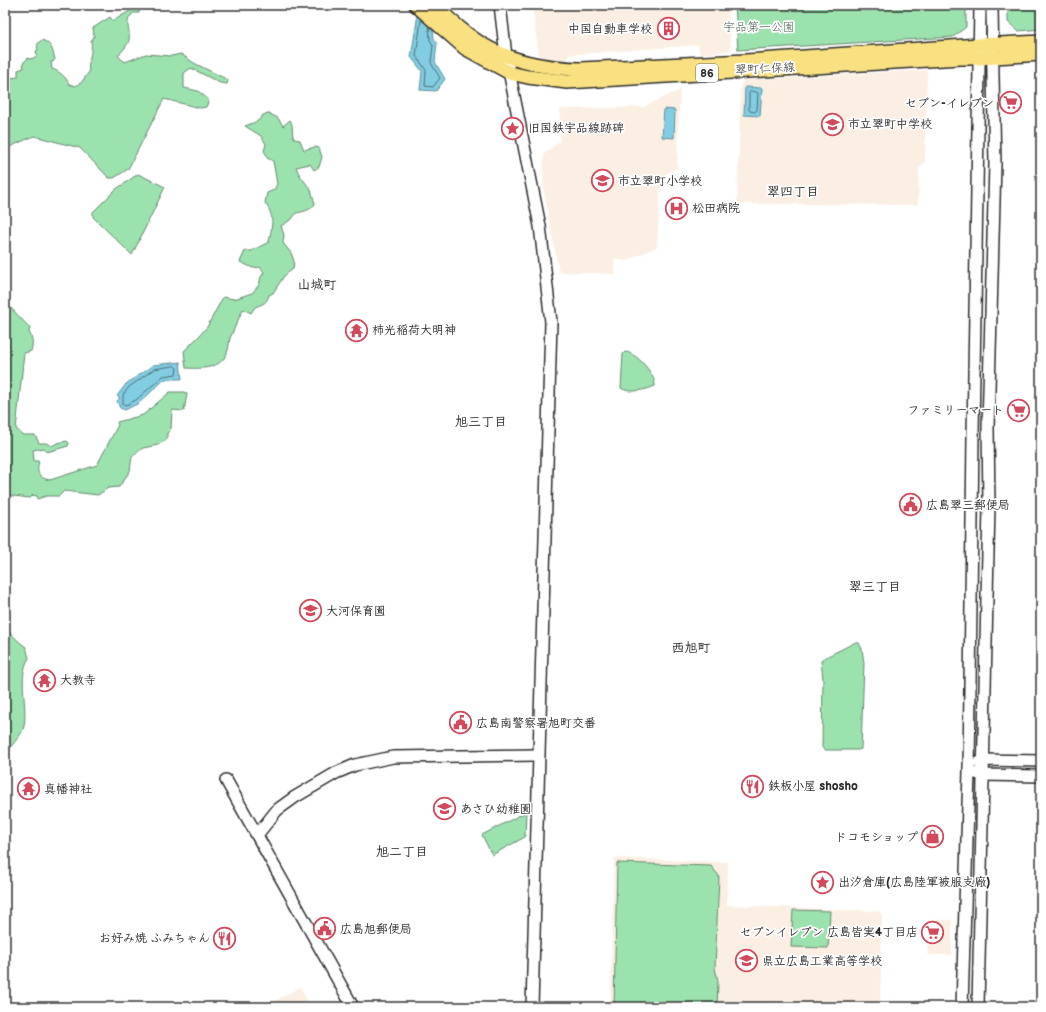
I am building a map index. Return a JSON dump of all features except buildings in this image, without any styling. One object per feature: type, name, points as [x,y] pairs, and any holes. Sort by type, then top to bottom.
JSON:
[{"type":"main road","name":"翠町仁保線","points":[[416,5],[465,48],[510,73],[567,82],[979,58],[993,51],[1041,42]]},
{"type":"main road","name":"翠町仁保線","points":[[434,5],[474,39],[491,49],[506,56],[532,64],[557,69],[746,61],[979,45],[993,51],[1041,54]]},
{"type":"street","points":[[500,5],[506,56],[540,226],[551,322],[532,1007]]},
{"type":"street","points":[[962,1007],[969,771],[972,473],[980,5]]},
{"type":"street","points":[[978,1007],[990,506],[988,428],[995,167],[992,5]]},
{"type":"street","points":[[257,835],[278,810],[295,797],[336,773],[355,765],[393,757],[538,755]]},
{"type":"street","points":[[969,771],[983,760],[1041,761]]},
{"type":"street","points":[[969,771],[983,775],[1041,776]]},
{"type":"street","points":[[226,780],[353,1007]]},
{"type":"shaded area","name":"中国自動車学校","points":[[532,5],[728,5],[731,51],[700,54],[698,45],[568,55],[568,61],[539,57]]},
{"type":"shaded area","name":"市立翠町中学校","points":[[927,70],[925,162],[919,168],[918,205],[737,204],[741,86],[743,80]]},
{"type":"shaded area","name":"市立翠町小学校","points":[[680,90],[677,168],[661,177],[657,247],[626,261],[614,259],[615,274],[559,272],[543,186],[544,154],[560,141],[560,109],[643,107]]},
{"type":"shaded area","name":"県立広島工業高等学校","points":[[614,858],[728,862],[727,905],[879,911],[882,915],[880,1007],[610,1007]]},
{"type":"shaded area","points":[[928,920],[952,920],[952,955],[928,955]]},
{"type":"shaded area","points":[[300,987],[311,1007],[264,1007]]},
{"type":"green space","name":"宇品第一公園","points":[[735,5],[966,5],[966,27],[953,37],[738,50]]},
{"type":"green space","points":[[1008,5],[1041,5],[1041,29],[1018,31],[1008,22]]},
{"type":"green space","points":[[138,6],[140,7],[139,13],[133,13],[128,20],[129,40],[125,48],[118,56],[125,62],[146,54],[171,56],[181,54],[194,63],[228,80],[227,84],[220,83],[191,68],[184,73],[184,88],[198,91],[209,100],[206,107],[200,108],[164,99],[128,169],[114,178],[109,178],[80,148],[34,136],[5,149],[5,79],[18,77],[18,70],[24,68],[23,63],[28,58],[34,58],[37,55],[36,51],[38,50],[38,43],[42,40],[48,43],[55,59],[51,62],[52,69],[62,75],[69,84],[75,86],[81,83],[89,72],[91,41],[94,36],[93,28],[110,17],[113,21]]},
{"type":"green space","points":[[268,113],[278,118],[283,126],[290,120],[294,139],[300,140],[304,150],[315,147],[319,148],[322,157],[319,167],[314,170],[310,164],[296,167],[299,174],[311,190],[315,204],[309,209],[296,213],[292,219],[281,226],[284,235],[283,243],[291,253],[294,261],[293,269],[284,276],[273,293],[269,295],[264,303],[255,307],[251,313],[243,309],[230,338],[228,350],[222,361],[205,368],[186,368],[184,351],[207,327],[223,297],[234,299],[252,293],[259,285],[264,272],[260,267],[253,268],[240,262],[245,251],[251,251],[269,242],[272,221],[270,212],[265,203],[267,193],[274,190],[277,184],[273,161],[267,158],[264,151],[266,144],[261,136],[245,126],[258,121],[263,115]]},
{"type":"green space","points":[[138,174],[165,187],[132,255],[93,217],[93,212],[115,190]]},
{"type":"green space","points":[[9,306],[30,328],[29,332],[32,342],[31,351],[24,353],[16,429],[23,435],[35,435],[39,443],[46,443],[52,446],[57,443],[67,441],[69,443],[68,446],[47,452],[44,448],[33,450],[34,461],[39,461],[38,471],[40,476],[43,478],[50,480],[97,465],[118,425],[117,422],[143,415],[170,392],[184,392],[187,394],[184,411],[172,410],[171,429],[167,433],[167,439],[158,445],[143,448],[132,456],[130,471],[119,487],[108,488],[98,495],[64,491],[59,496],[46,496],[37,499],[37,496],[33,495],[30,498],[5,495],[5,309]]},
{"type":"green space","points":[[625,352],[640,360],[649,370],[655,386],[633,391],[624,390],[621,388],[623,354]]},
{"type":"green space","points":[[5,628],[26,647],[29,658],[24,673],[23,682],[25,709],[24,726],[5,758]]},
{"type":"green space","points":[[856,642],[859,643],[862,649],[864,663],[861,749],[824,750],[822,747],[823,679],[821,661],[822,659]]},
{"type":"green space","points":[[526,812],[525,837],[492,855],[482,835]]},
{"type":"green space","points":[[617,863],[711,866],[719,876],[715,968],[718,981],[717,1007],[614,1007]]},
{"type":"green space","points":[[793,910],[830,911],[828,948],[791,947]]},
{"type":"water","points":[[416,5],[431,5],[434,39],[437,43],[435,62],[445,79],[436,91],[420,90],[422,71],[411,57],[417,20]]},
{"type":"water","points":[[745,87],[762,88],[760,116],[744,115]]},
{"type":"water","points":[[664,109],[675,110],[674,138],[662,137]]},
{"type":"water","points":[[180,362],[182,379],[165,379],[139,403],[125,410],[120,408],[117,401],[120,398],[117,396],[126,384],[153,365]]},
{"type":"place","name":"中国自動車学校","points":[[668,29]]},
{"type":"place","name":"セブン-イレブン","points":[[1010,103]]},
{"type":"place","name":"市立翠町中学校","points":[[833,124]]},
{"type":"place","name":"旧国鉄宇品線跡碑","points":[[512,128]]},
{"type":"place","name":"市立翠町小学校","points":[[602,181]]},
{"type":"place","name":"松田病院","points":[[676,208]]},
{"type":"place","name":"柿光稲荷大明神","points":[[356,330]]},
{"type":"place","name":"ファミリーマート","points":[[1019,410]]},
{"type":"place","name":"広島翠三郵便局","points":[[910,505]]},
{"type":"place","name":"大河保育園","points":[[310,611]]},
{"type":"place","name":"大教寺","points":[[44,680]]},
{"type":"place","name":"広島南警察署旭町交番","points":[[460,723]]},
{"type":"place","name":"鉄板小屋 shosho","points":[[753,786]]},
{"type":"place","name":"真幡神社","points":[[28,789]]},
{"type":"place","name":"あさひ幼稚園","points":[[444,809]]},
{"type":"place","name":"ドコモショップ","points":[[933,837]]},
{"type":"place","name":"出汐倉庫(広島陸軍被服支廠)","points":[[823,882]]},
{"type":"place","name":"広島旭郵便局","points":[[324,929]]},
{"type":"place","name":"セブンイレブン 広島皆実4丁目店","points":[[933,932]]},
{"type":"place","name":"お好み焼 ふみちゃん","points":[[225,938]]},
{"type":"place","name":"県立広島工業高等学校","points":[[746,961]]},
{"type":"district","name":"翠四丁目","points":[[793,192]]},
{"type":"district","name":"山城町","points":[[317,285]]},
{"type":"district","name":"旭三丁目","points":[[481,422]]},
{"type":"district","name":"翠三丁目","points":[[875,587]]},
{"type":"district","name":"西旭町","points":[[691,648]]},
{"type":"district","name":"旭二丁目","points":[[402,852]]}]
